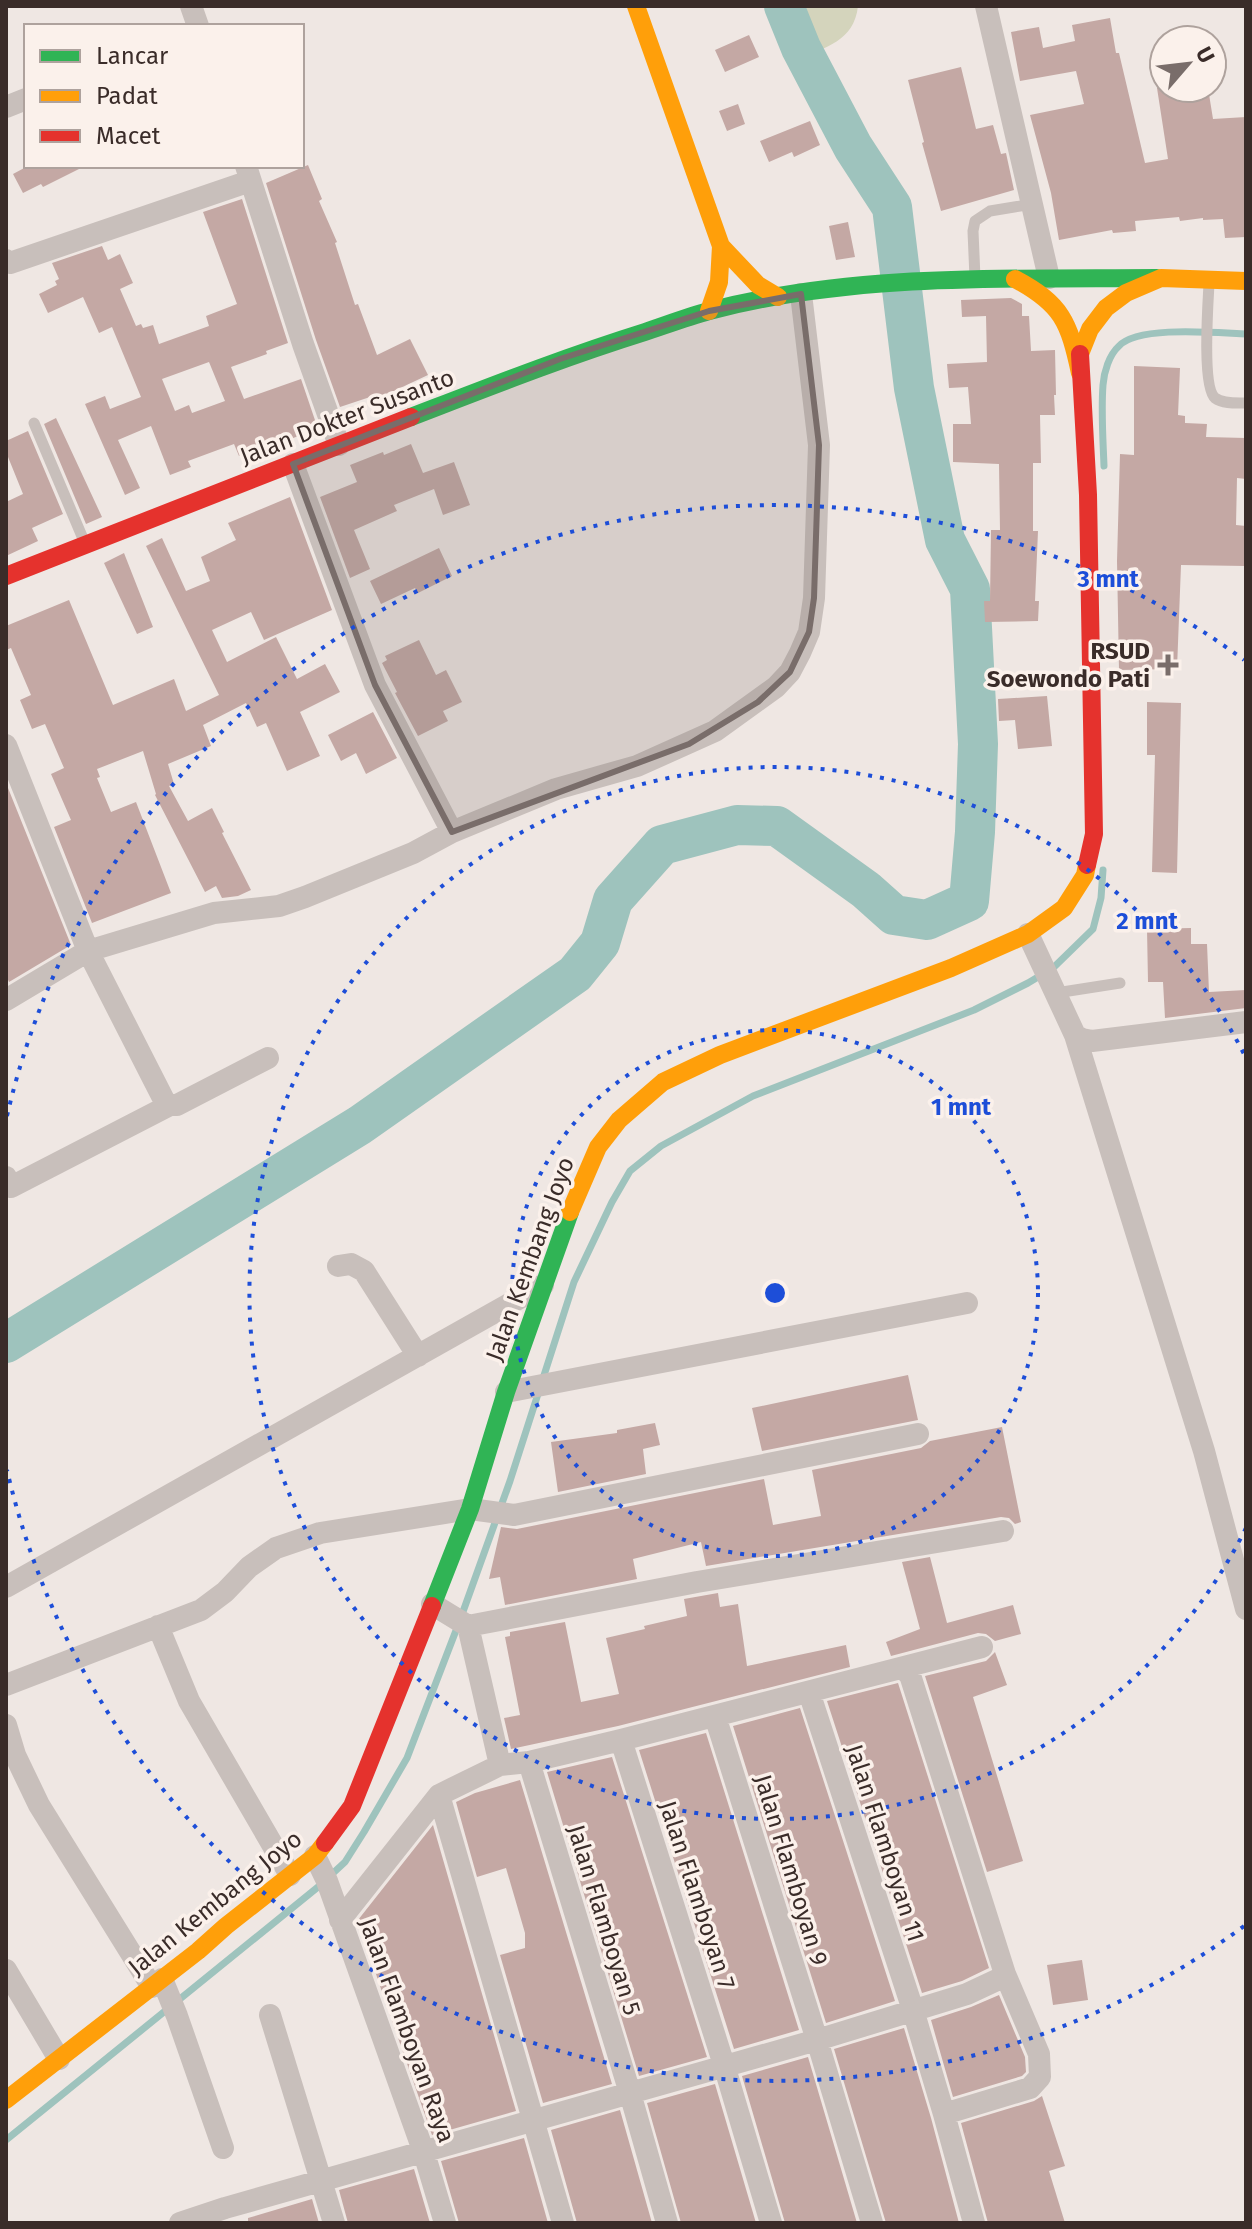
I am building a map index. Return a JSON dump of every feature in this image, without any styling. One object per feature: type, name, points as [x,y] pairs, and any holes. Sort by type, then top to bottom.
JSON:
[{"type":"main road","points":[[636,6],[721,246],[719,282],[709,311]]},
{"type":"main road","points":[[721,246],[758,285],[778,297]]},
{"type":"main road","points":[[1012,278],[1050,300],[1068,327],[1080,373]]},
{"type":"main road","name":"Jalan Kembang Joyo","points":[[6,2100],[315,1856],[352,1806],[470,1509],[506,1392],[576,1196],[598,1147],[619,1120],[663,1082],[720,1055],[951,968],[1028,934],[1064,908],[1085,875],[1094,834],[1088,495],[1080,352],[1090,329],[1106,308],[1126,293],[1161,278]]},
{"type":"main road","name":"Jalan Dokter Susanto","points":[[6,576],[560,359],[709,311],[834,289],[966,279],[1246,281]]},
{"type":"street","points":[[986,6],[1049,278]]},
{"type":"street","points":[[6,260],[10,263],[248,174],[339,445]]},
{"type":"street","points":[[6,1000],[88,951],[214,913],[279,906],[413,853],[452,832],[556,789],[637,766],[715,731],[776,687],[790,672],[809,632],[814,598],[819,445],[801,294]]},
{"type":"street","points":[[293,464],[375,685],[452,832]]},
{"type":"street","points":[[6,745],[88,951],[163,1099],[170,1105]]},
{"type":"street","points":[[1028,934],[1075,1035],[1204,1451],[1246,1609]]},
{"type":"street","points":[[1075,1035],[1092,1041],[1246,1022]]},
{"type":"street","points":[[8,1185],[268,1058]]},
{"type":"street","points":[[338,1266],[351,1264],[364,1271],[418,1356]]},
{"type":"street","points":[[6,1587],[543,1285]]},
{"type":"street","points":[[506,1392],[967,1303]]},
{"type":"street","points":[[6,1685],[201,1610],[225,1592],[249,1567],[276,1548],[320,1533],[470,1509],[514,1515],[918,1434]]},
{"type":"street","points":[[432,1604],[468,1626],[697,1582],[1003,1531]]},
{"type":"street","points":[[158,1626],[189,1701],[290,1875]]},
{"type":"street","points":[[468,1626],[500,1765]]},
{"type":"street","points":[[340,1920],[439,1795],[500,1765],[529,1762],[621,1740],[982,1647]]},
{"type":"street","points":[[899,1669],[910,1675],[1005,1974],[1039,2054],[1040,2077],[1030,2088],[944,2114]]},
{"type":"street","name":"Jalan Flamboyan 11","points":[[809,1692],[913,2010],[974,2223]]},
{"type":"street","name":"Jalan Flamboyan 9","points":[[715,1716],[872,2223]]},
{"type":"street","points":[[6,1725],[15,1755],[39,1805],[177,2016],[223,2148]]},
{"type":"street","name":"Jalan Flamboyan 7","points":[[621,1740],[771,2223]]},
{"type":"street","name":"Jalan Flamboyan 5","points":[[529,1762],[667,2223]]},
{"type":"street","points":[[439,1795],[563,2223]]},
{"type":"street","name":"Jalan Flamboyan Raya","points":[[315,1856],[327,1881],[424,2153],[445,2223]]},
{"type":"street","points":[[6,1970],[59,2059]]},
{"type":"street","points":[[180,2223],[227,2216],[322,2181],[817,2040],[967,1994],[1005,1974]]},
{"type":"street","points":[[270,2015],[334,2223]]},
{"type":"lane","points":[[966,279],[975,221],[990,211],[1033,204]]},
{"type":"lane","points":[[1209,279],[1207,350],[1210,391],[1217,399],[1246,403]]},
{"type":"lane","points":[[34,423],[86,545]]},
{"type":"lane","points":[[1056,993],[1120,983]]},
{"type":"highlighted area","points":[[801,294],[819,445],[814,598],[809,632],[790,672],[758,702],[689,744],[452,832],[375,685],[293,464],[560,359],[709,311]]},
{"type":"green space","points":[[772,6],[858,6],[851,28],[844,35],[798,61]]},
{"type":"building","points":[[1110,18],[1145,163],[1168,159],[1159,104],[1211,104],[1213,119],[1246,117],[1246,237],[1225,238],[1223,219],[1180,221],[1179,217],[1135,221],[1136,231],[1113,233],[1112,230],[1059,240],[1051,193],[1030,115],[1084,104],[1076,71],[1020,81],[1011,32],[1039,27],[1043,48],[1075,41],[1072,25]]},
{"type":"building","points":[[749,35],[759,57],[725,72],[715,50]]},
{"type":"building","points":[[961,67],[976,129],[993,125],[1001,154],[1006,153],[1014,190],[941,211],[908,80]]},
{"type":"building","points":[[738,104],[745,124],[727,131],[719,111]]},
{"type":"building","points":[[810,121],[820,145],[794,157],[792,152],[769,162],[760,141]]},
{"type":"building","points":[[308,165],[322,199],[319,201],[337,242],[355,305],[358,304],[377,355],[410,339],[428,375],[381,397],[379,394],[340,407],[266,183]]},
{"type":"building","points":[[24,168],[81,168],[43,187],[41,184],[23,193],[13,174]]},
{"type":"building","points":[[242,199],[288,343],[231,367],[244,399],[301,379],[318,429],[239,456],[234,444],[188,461],[191,467],[170,475],[151,426],[118,440],[140,488],[125,495],[85,404],[105,396],[110,409],[141,397],[112,327],[99,333],[83,297],[48,313],[39,294],[57,285],[55,281],[59,279],[52,263],[102,246],[108,260],[120,254],[133,283],[120,289],[136,326],[141,324],[143,328],[153,325],[159,344],[209,326],[206,316],[237,304],[203,212]],"holes":[[[209,362],[225,401],[192,413],[189,405],[175,411],[162,379]]]},
{"type":"building","points":[[848,222],[855,257],[836,260],[829,226]]},
{"type":"building","points":[[1011,298],[1022,304],[1022,316],[1029,316],[1031,351],[1055,350],[1055,415],[1040,415],[1041,463],[1033,463],[1033,531],[1038,531],[1035,601],[1039,601],[1038,621],[985,622],[984,601],[990,601],[991,530],[1000,530],[999,464],[953,462],[953,424],[971,424],[968,387],[949,388],[947,364],[987,362],[986,316],[962,317],[961,300]]},
{"type":"building","points":[[1134,366],[1180,368],[1178,415],[1185,416],[1185,423],[1207,424],[1206,437],[1246,438],[1246,479],[1237,478],[1236,525],[1246,526],[1246,566],[1181,565],[1177,669],[1119,670],[1117,561],[1120,454],[1134,455]]},
{"type":"building","points":[[56,418],[102,517],[86,524],[44,424]]},
{"type":"building","points":[[28,431],[63,514],[32,528],[38,541],[6,556],[6,502],[23,494],[6,452],[6,441]]},
{"type":"building","points":[[411,444],[423,473],[454,462],[470,505],[443,515],[434,489],[394,505],[397,511],[354,530],[370,569],[350,578],[320,497],[357,482],[350,465]]},
{"type":"building","points":[[290,497],[332,610],[264,640],[251,612],[212,630],[227,662],[276,637],[297,679],[325,664],[340,692],[300,712],[320,756],[287,771],[266,723],[257,727],[246,703],[203,725],[211,746],[168,764],[174,784],[169,786],[188,821],[212,808],[251,890],[222,898],[216,886],[205,892],[155,795],[143,751],[97,769],[100,777],[97,778],[111,812],[136,802],[171,893],[92,923],[54,827],[71,820],[51,774],[64,768],[45,724],[32,729],[20,700],[31,695],[11,648],[6,650],[6,626],[69,600],[113,705],[174,679],[186,711],[219,695],[146,546],[162,538],[186,591],[210,581],[201,557],[236,540],[228,523]]},
{"type":"building","points":[[439,548],[452,576],[418,593],[415,588],[381,604],[370,581]]},
{"type":"building","points":[[124,553],[153,627],[137,634],[104,563]]},
{"type":"building","points":[[419,640],[436,675],[446,670],[462,702],[443,711],[448,721],[418,736],[382,663],[387,660],[385,656]]},
{"type":"building","points":[[1047,696],[1052,746],[1018,749],[1015,720],[999,721],[998,699]]},
{"type":"building","points":[[1147,702],[1181,703],[1177,873],[1152,872],[1155,755],[1147,755]]},
{"type":"building","points":[[373,712],[397,758],[366,774],[356,753],[341,761],[328,735]]},
{"type":"building","points":[[6,783],[71,945],[9,982],[6,975]]},
{"type":"building","points":[[1191,928],[1191,944],[1207,944],[1209,992],[1246,990],[1246,1008],[1165,1018],[1163,982],[1148,982],[1147,929]]},
{"type":"building","points":[[908,1375],[918,1420],[762,1451],[752,1408]]},
{"type":"building","points":[[655,1423],[660,1445],[643,1449],[646,1474],[558,1492],[551,1442],[617,1433],[617,1430]]},
{"type":"building","points":[[1002,1427],[1021,1522],[1015,1524],[1009,1518],[1001,1517],[706,1566],[701,1542],[633,1559],[637,1579],[505,1605],[500,1577],[489,1579],[501,1527],[517,1529],[764,1479],[773,1525],[821,1516],[812,1470],[921,1448],[930,1441]]},
{"type":"building","points":[[930,1557],[947,1623],[1013,1605],[1021,1634],[995,1641],[986,1634],[978,1633],[891,1656],[886,1642],[920,1629],[902,1562]]},
{"type":"building","points":[[718,1593],[720,1607],[738,1604],[747,1666],[846,1645],[850,1667],[618,1726],[511,1749],[504,1718],[520,1715],[505,1637],[510,1636],[510,1632],[565,1622],[581,1702],[619,1694],[606,1638],[687,1616],[684,1599]]},
{"type":"building","points":[[995,1652],[1007,1685],[973,1697],[1023,1861],[987,1872],[925,1676],[986,1661]]},
{"type":"building","points":[[898,1683],[989,1968],[962,1981],[922,1993],[827,1701]]},
{"type":"building","points":[[800,1708],[895,2001],[826,2023],[733,1726]]},
{"type":"building","points":[[706,1733],[799,2030],[734,2049],[639,1750]]},
{"type":"building","points":[[612,1757],[707,2057],[639,2076],[547,1772]]},
{"type":"building","points":[[520,1780],[612,2084],[543,2103],[500,1955],[525,1948],[525,1933],[506,1868],[477,1877],[456,1802]]},
{"type":"building","points":[[433,1825],[516,2111],[432,2135],[358,1920]]},
{"type":"building","points":[[1082,1960],[1088,2000],[1053,2005],[1047,1965]]},
{"type":"building","points":[[999,1995],[1025,2057],[1026,2072],[1022,2076],[953,2097],[931,2020]]},
{"type":"building","points":[[904,2028],[959,2223],[886,2223],[834,2049]]},
{"type":"building","points":[[808,2057],[857,2223],[785,2223],[742,2076]]},
{"type":"building","points":[[715,2084],[756,2223],[681,2223],[647,2103]]},
{"type":"building","points":[[1042,2096],[1065,2166],[1049,2171],[1065,2223],[988,2223],[961,2123]]},
{"type":"building","points":[[620,2110],[652,2223],[577,2223],[551,2130]]},
{"type":"building","points":[[524,2138],[548,2223],[459,2223],[441,2161]]},
{"type":"building","points":[[414,2169],[430,2223],[348,2223],[339,2190]]},
{"type":"building","points":[[312,2199],[319,2223],[248,2223],[248,2218]]},
{"type":"waterway","points":[[6,1343],[360,1125],[575,974],[600,943],[613,900],[662,845],[737,825],[777,826],[866,890],[894,915],[927,920],[969,901],[978,744],[970,589],[945,540],[914,388],[892,207],[853,147],[801,48],[784,6]]},
{"type":"waterway","points":[[1104,466],[1104,380],[1110,359],[1119,346],[1129,339],[1160,333],[1246,334]]},
{"type":"waterway","points":[[6,2140],[345,1862],[407,1758],[510,1481],[574,1282],[630,1171],[661,1146],[753,1096],[974,1010],[1053,968],[1093,929],[1101,898],[1103,870]]},
{"type":"traffic: fast","points":[[411,417],[701,313],[763,299],[875,284],[988,279],[1157,278]]},
{"type":"traffic: fast","points":[[432,1606],[470,1509],[506,1392],[570,1212]]},
{"type":"traffic: slow","points":[[636,6],[721,246],[719,282],[709,311]]},
{"type":"traffic: slow","points":[[721,246],[758,285],[778,297]]},
{"type":"traffic: slow","points":[[1080,354],[1090,329],[1106,308],[1126,293],[1161,278],[1246,281]]},
{"type":"traffic: slow","points":[[1015,279],[1043,297],[1061,316],[1072,340],[1080,373]]},
{"type":"traffic: slow","points":[[570,1212],[598,1147],[619,1120],[663,1082],[720,1055],[951,968],[1028,934],[1064,908],[1085,875],[1087,865]]},
{"type":"traffic: slow","points":[[6,2100],[198,1951],[315,1856],[325,1843]]},
{"type":"traffic: jam","points":[[1080,354],[1088,495],[1094,834],[1087,865]]},
{"type":"traffic: jam","points":[[6,576],[411,417]]},
{"type":"traffic: jam","points":[[325,1843],[352,1806],[432,1606]]},
{"type":"place","name":"RSUD Soewondo Pati","points":[[1168,665]]}]
